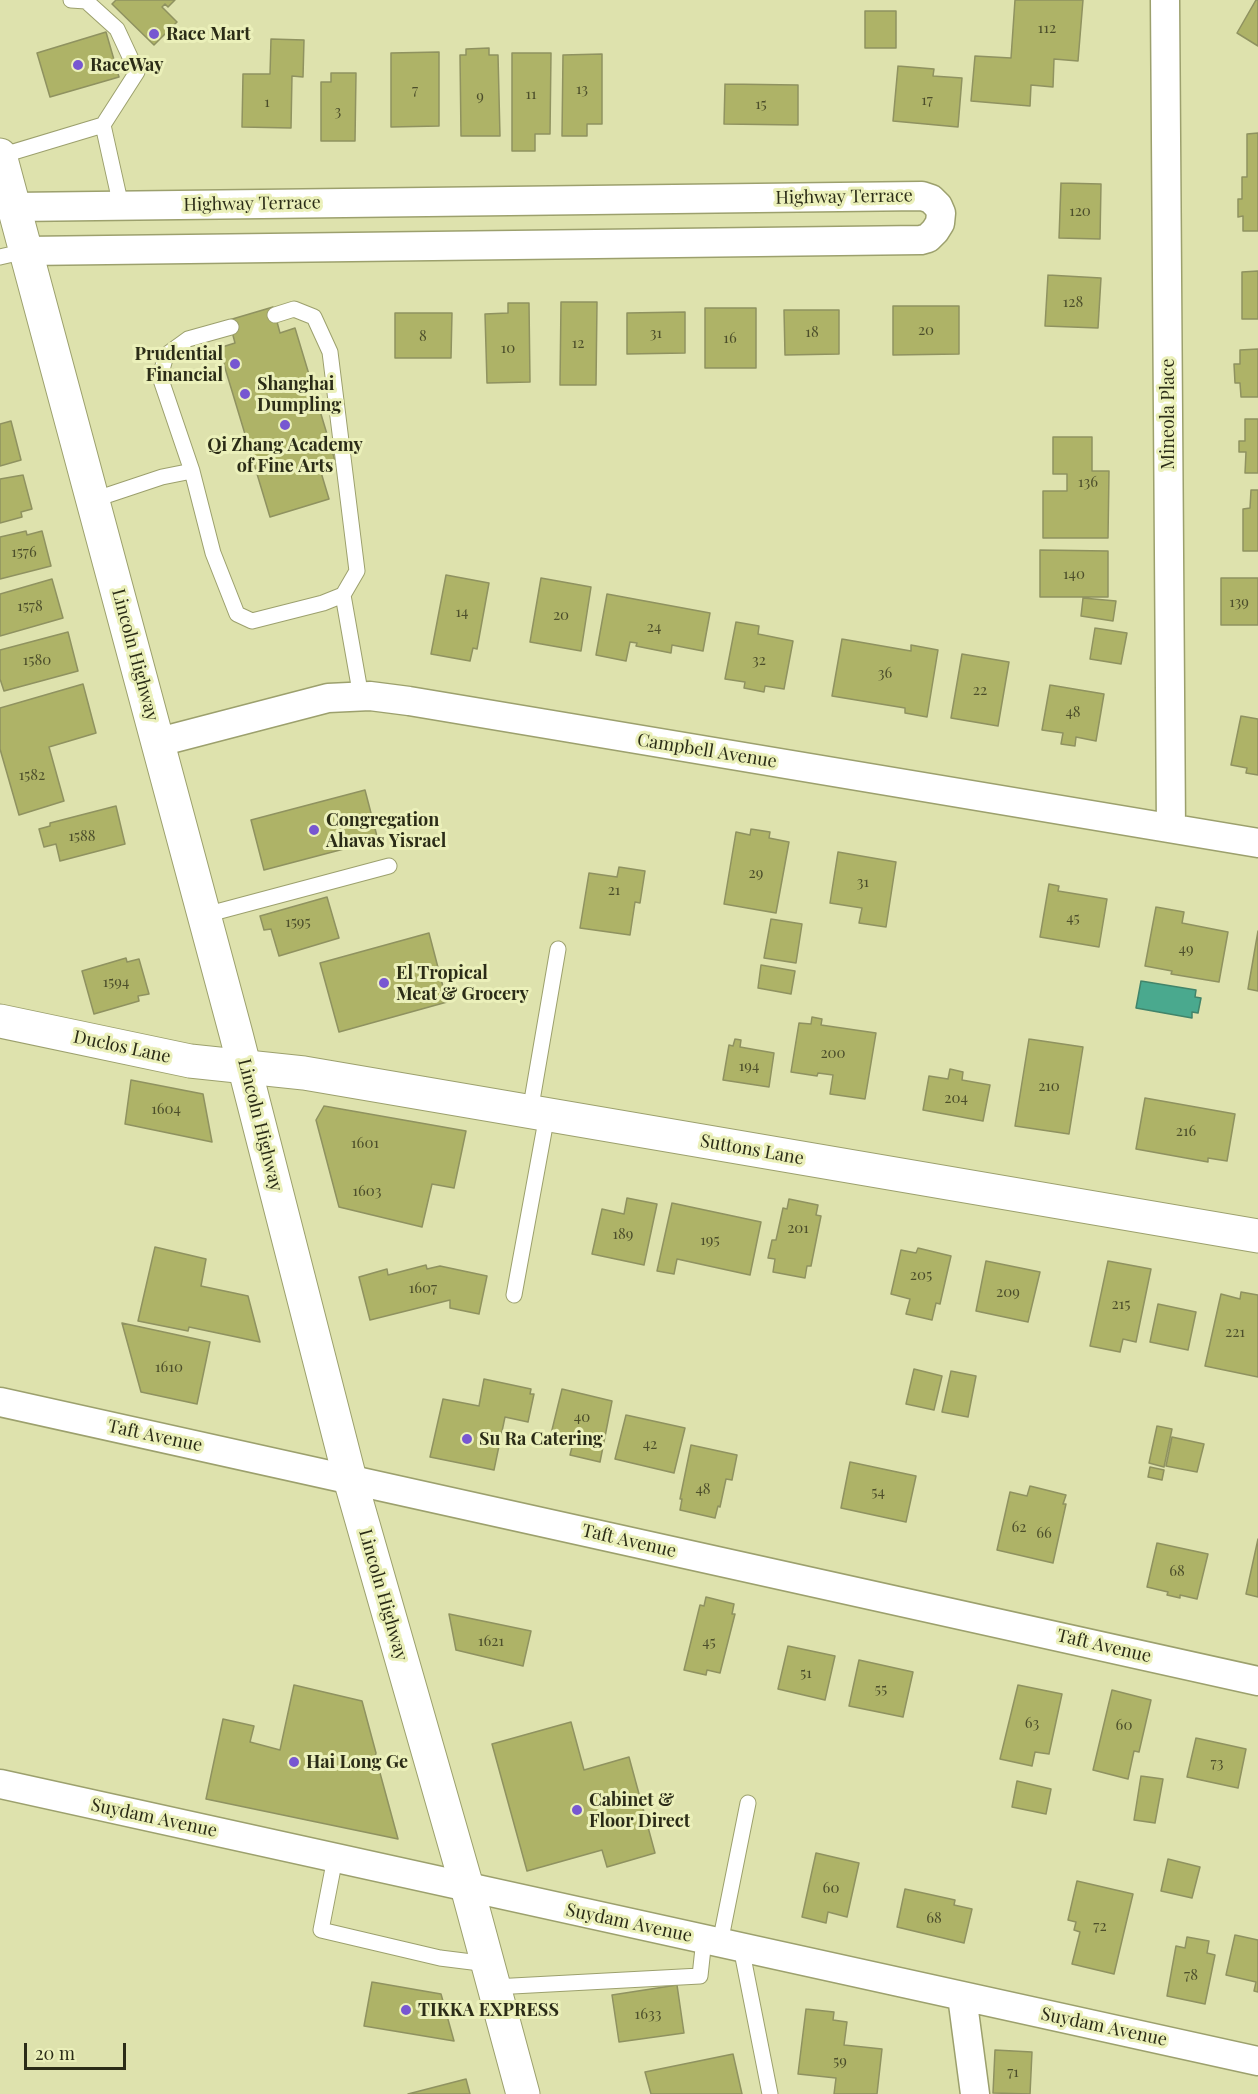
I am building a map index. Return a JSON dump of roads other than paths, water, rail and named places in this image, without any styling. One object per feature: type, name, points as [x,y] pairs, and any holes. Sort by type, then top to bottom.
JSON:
[{"type":"main road","name":"Lincoln Highway","points":[[0,156],[14,207],[13,254],[93,500],[245,1067],[350,1479],[523,2094]]},
{"type":"main road","name":"Duclos Lane","points":[[0,1021],[190,1061],[245,1067]]},
{"type":"main road","name":"Suttons Lane","points":[[245,1067],[304,1073],[1258,1236]]},
{"type":"street","name":"Mineola Place","points":[[1165,0],[1171,828]]},
{"type":"street","name":"Highway Terrace","points":[[13,254],[921,240],[928,238],[935,231],[940,223],[941,213],[931,199],[922,196],[14,207]]},
{"type":"street","points":[[490,201],[492,245]]},
{"type":"street","name":"Campbell Avenue","points":[[159,742],[328,698],[362,697],[421,703],[1258,843]]},
{"type":"street","name":"Taft Avenue","points":[[0,1402],[1258,1681]]},
{"type":"street","name":"Suydam Avenue","points":[[0,1784],[1258,2061]]},
{"type":"street","points":[[962,1996],[975,2094]]},
{"type":"lane","points":[[0,156],[103,125],[136,72],[117,29],[86,1],[70,0]]},
{"type":"lane","points":[[103,125],[121,206]]},
{"type":"lane","points":[[231,327],[188,339],[166,355],[160,377],[192,471],[213,553],[237,614],[252,621],[323,603],[343,595],[357,571],[330,352],[314,317],[294,309],[275,315]]},
{"type":"lane","points":[[93,500],[162,477],[192,471]]},
{"type":"lane","points":[[343,595],[362,697]]},
{"type":"lane","points":[[205,915],[389,866]]},
{"type":"lane","points":[[514,1295],[539,1113],[558,949]]},
{"type":"lane","points":[[335,1858],[321,1930],[440,1958],[491,1975],[700,1976],[722,1943],[748,1803]]},
{"type":"lane","points":[[722,1943],[770,2094]]},
{"type":"water","points":[[1141,981],[1196,990],[1195,997],[1201,998],[1198,1013],[1192,1012],[1192,1018],[1136,1008]]},
{"type":"place","name":"Race Mart","points":[[154,34]]},
{"type":"place","name":"RaceWay","points":[[78,65]]},
{"type":"place","name":"Prudential Financial","points":[[235,364]]},
{"type":"place","name":"Shanghai Dumpling","points":[[245,394]]},
{"type":"place","name":"Qi Zhang Academy of Fine Arts","points":[[285,425]]},
{"type":"place","name":"Congregation Ahavas Yisrael","points":[[314,830]]},
{"type":"place","name":"El Tropical Meat & Grocery","points":[[384,983]]},
{"type":"place","name":"Su Ra Catering","points":[[467,1439]]},
{"type":"place","name":"Hai Long Ge","points":[[294,1762]]},
{"type":"place","name":"Cabinet & Floor Direct","points":[[577,1810]]},
{"type":"place","name":"TIKKA EXPRESS","points":[[406,2010]]}]
